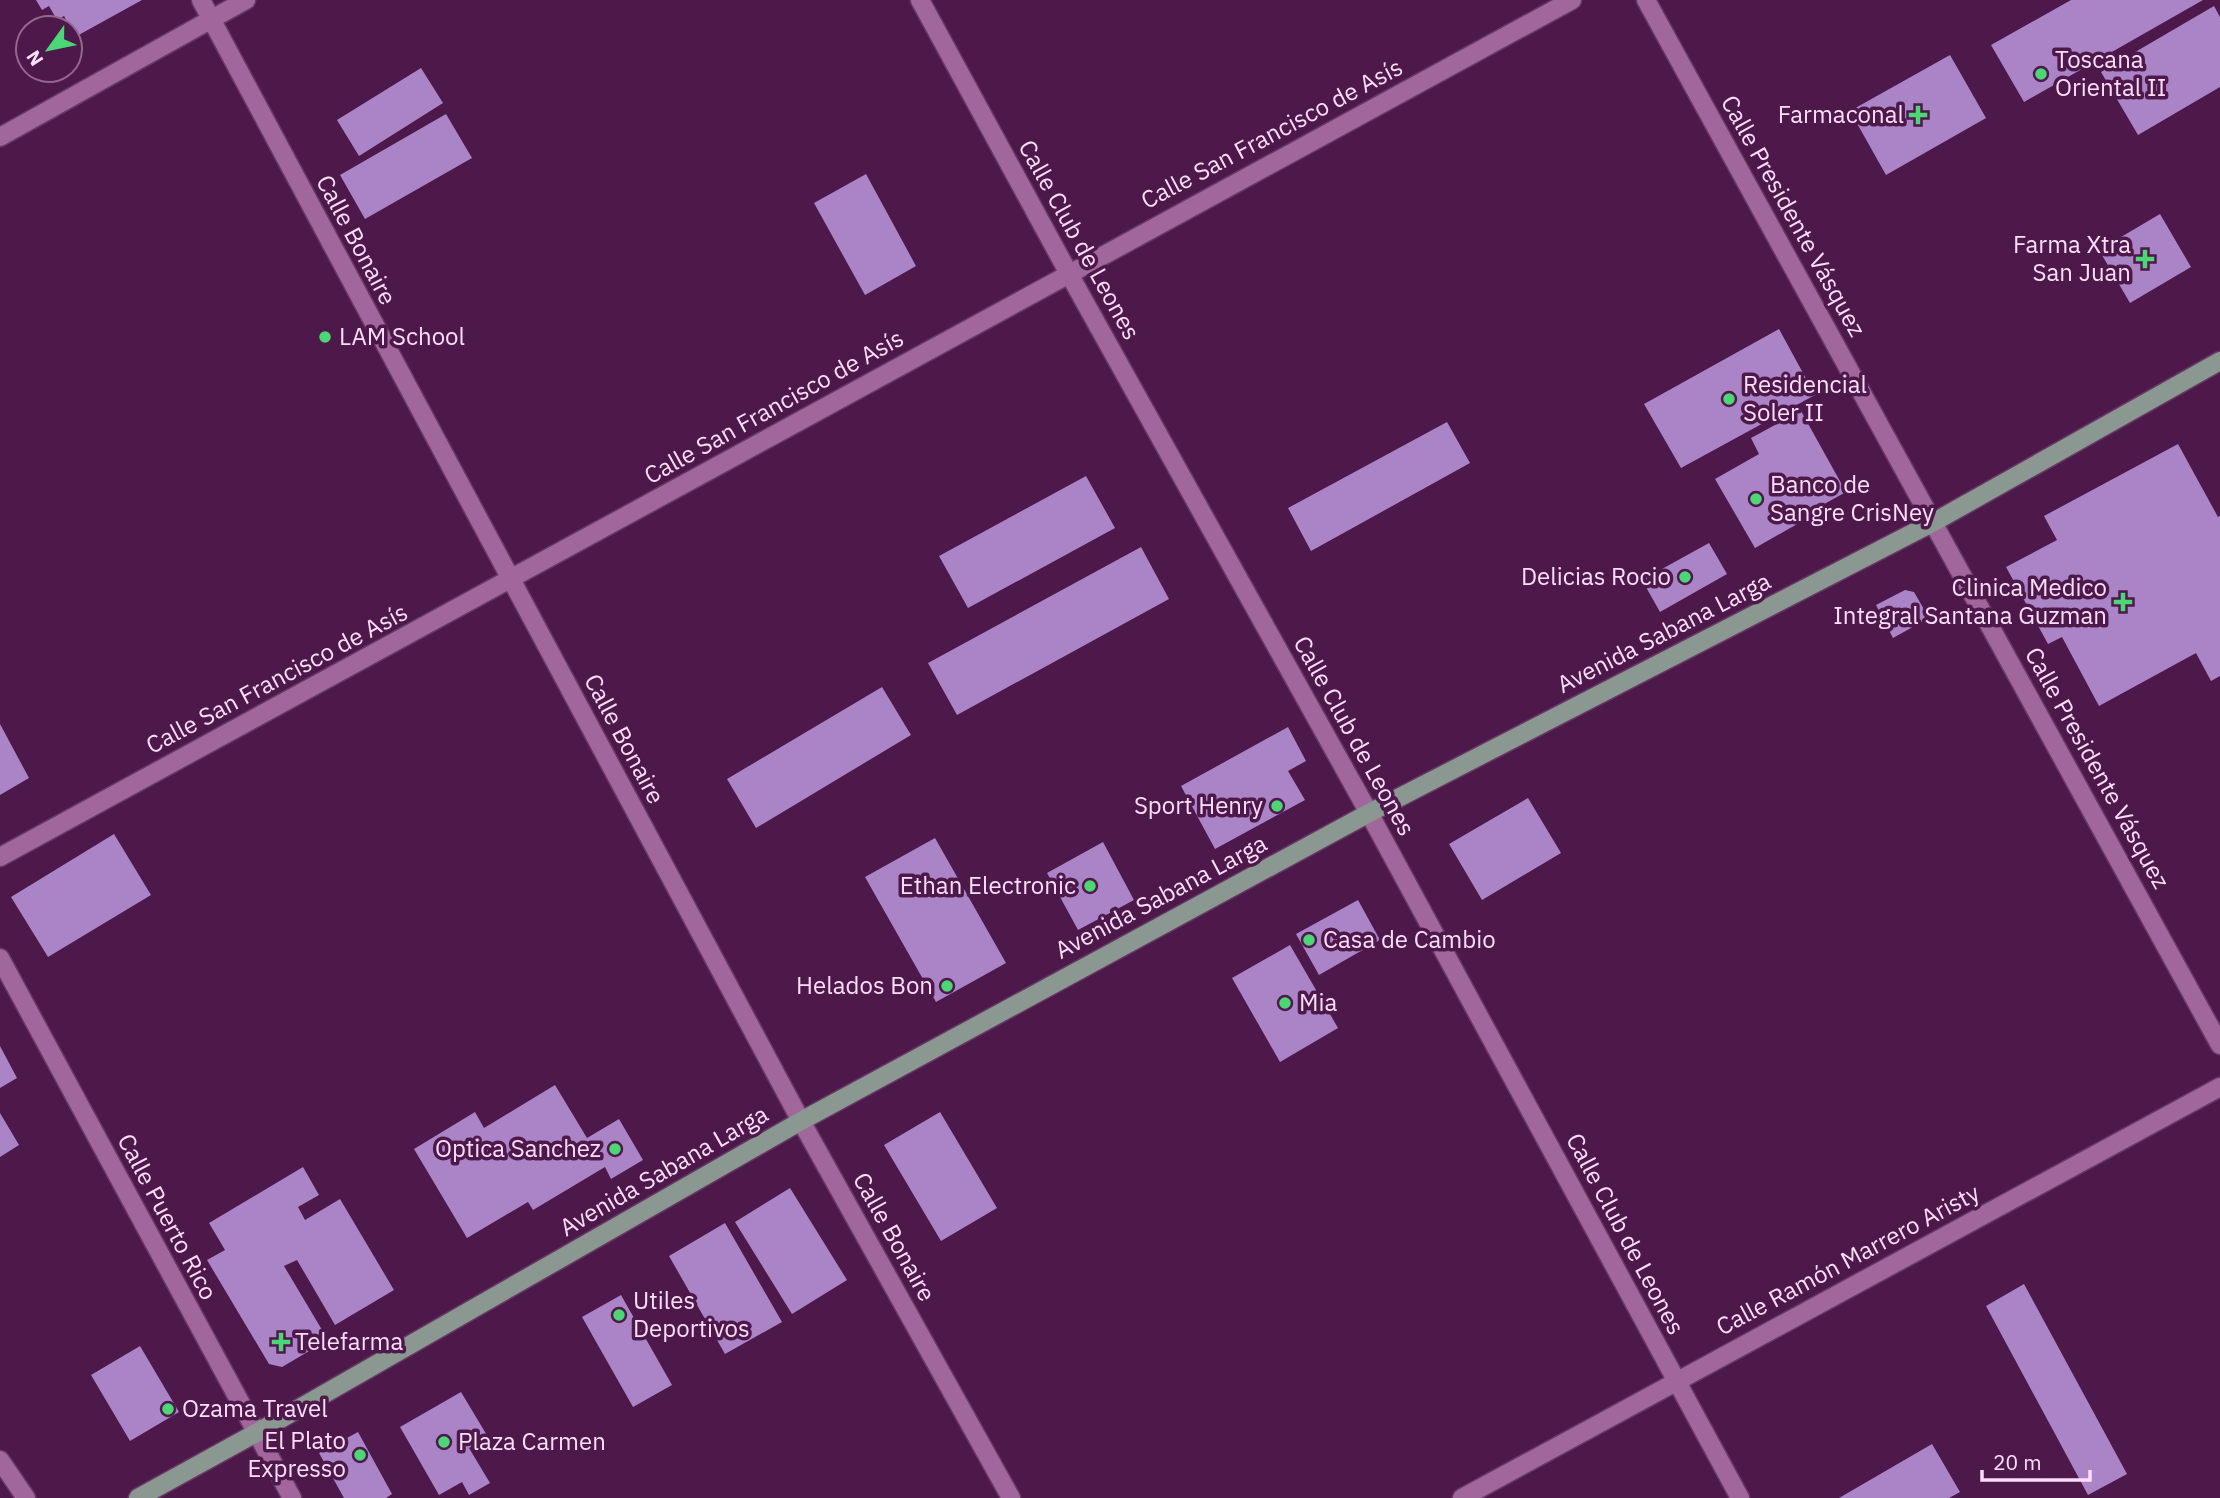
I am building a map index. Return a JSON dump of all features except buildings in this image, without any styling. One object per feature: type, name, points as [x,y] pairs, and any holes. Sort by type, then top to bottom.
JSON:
[{"type":"main road","name":"Avenida Sabana Larga","points":[[138,1498],[257,1433],[802,1121],[1369,813],[1934,522],[2220,361]]},
{"type":"street","name":"Calle Bonaire","points":[[201,0],[510,581],[802,1121],[1011,1498]]},
{"type":"street","points":[[0,137],[246,0]]},
{"type":"street","name":"Calle Club de Leones","points":[[920,0],[1369,813],[1740,1498]]},
{"type":"street","name":"Calle San Francisco de Asís","points":[[0,857],[510,581],[1068,272],[1572,0]]},
{"type":"street","name":"Calle Presidente Vásquez","points":[[1646,0],[2220,1045]]},
{"type":"street","name":"Calle Puerto Rico","points":[[0,958],[292,1498]]},
{"type":"street","name":"Calle Ramón Marrero Aristy","points":[[1462,1498],[2220,1087]]},
{"type":"street","points":[[0,1460],[26,1498]]},
{"type":"place","name":"Toscana Oriental II","points":[[2041,74]]},
{"type":"place","name":"Farmaconal","points":[[1918,115]]},
{"type":"place","name":"Farma Xtra San Juan","points":[[2145,259]]},
{"type":"place","name":"LAM School","points":[[325,337]]},
{"type":"place","name":"Residencial Soler II","points":[[1729,399]]},
{"type":"place","name":"Banco de Sangre CrisNey","points":[[1756,499]]},
{"type":"place","name":"Delicias Rocio","points":[[1685,577]]},
{"type":"place","name":"Clinica Medico Integral Santana Guzman","points":[[2123,602]]},
{"type":"place","name":"Sport Henry","points":[[1277,806]]},
{"type":"place","name":"Ethan Electronic","points":[[1090,886]]},
{"type":"place","name":"Casa de Cambio","points":[[1309,940]]},
{"type":"place","name":"Helados Bon","points":[[947,986]]},
{"type":"place","name":"Mia","points":[[1285,1003]]},
{"type":"place","name":"Optica Sanchez","points":[[615,1149]]},
{"type":"place","name":"Utiles Deportivos","points":[[619,1315]]},
{"type":"place","name":"Telefarma","points":[[281,1342]]},
{"type":"place","name":"Ozama Travel","points":[[168,1409]]},
{"type":"place","name":"Plaza Carmen","points":[[444,1442]]},
{"type":"place","name":"El Plato Expresso","points":[[360,1455]]}]
